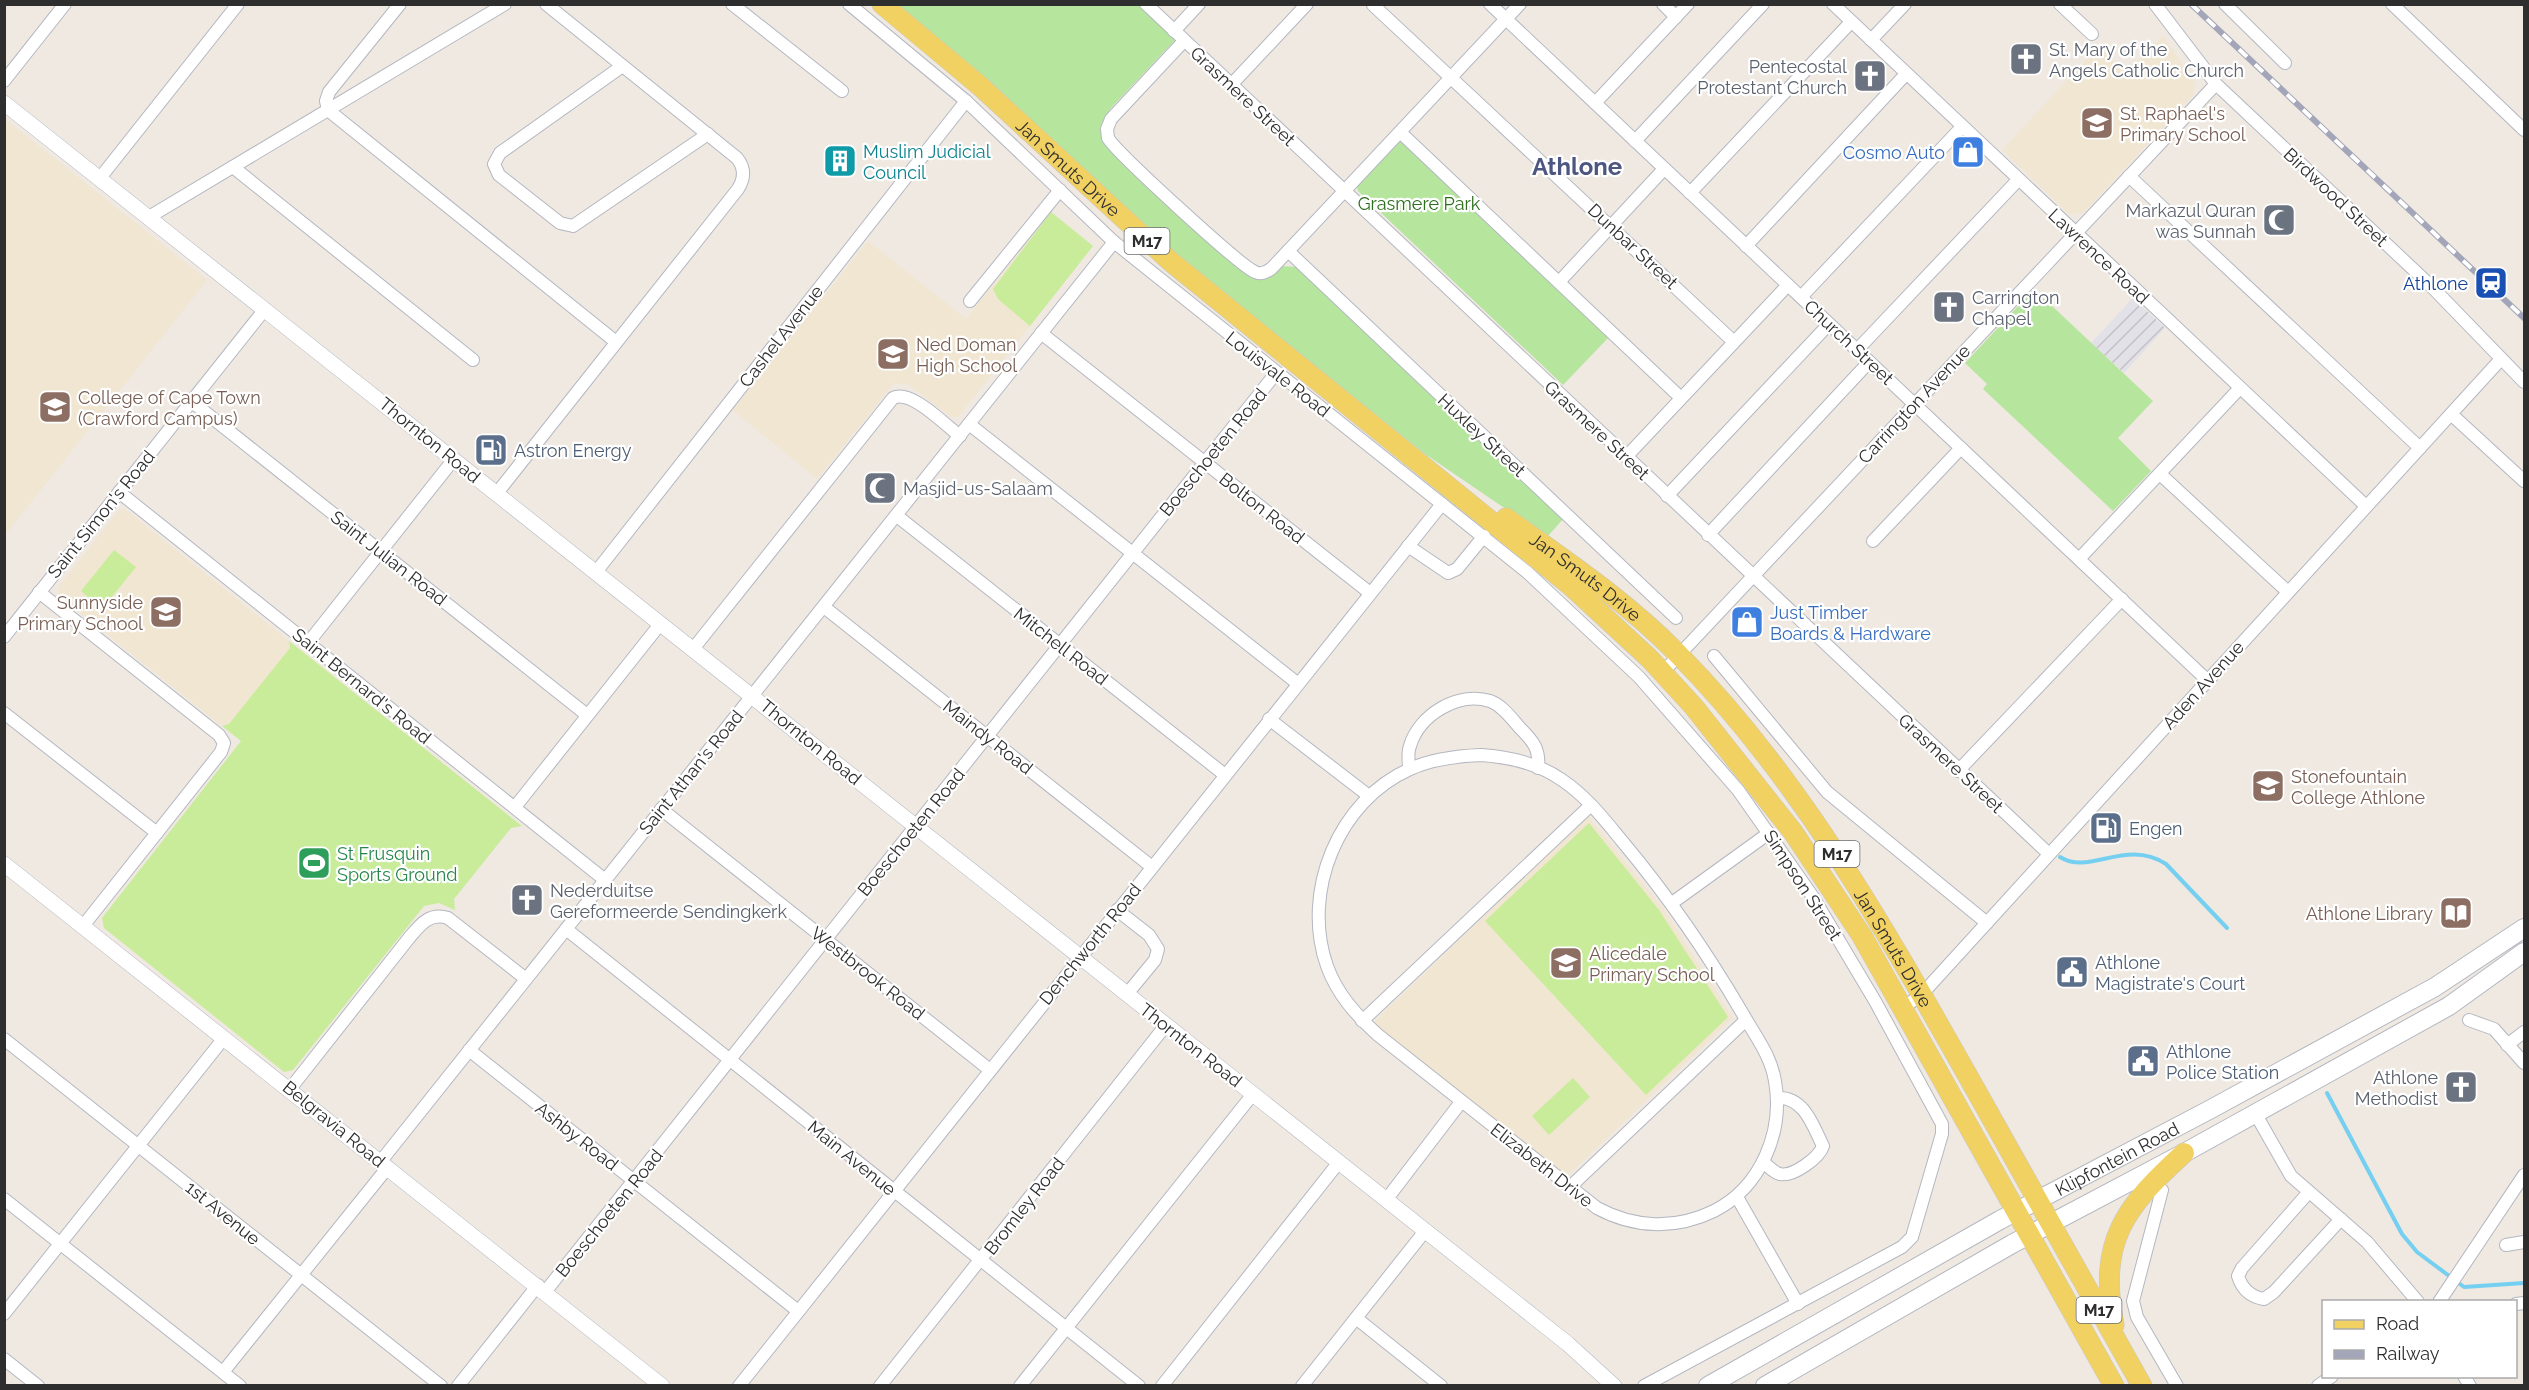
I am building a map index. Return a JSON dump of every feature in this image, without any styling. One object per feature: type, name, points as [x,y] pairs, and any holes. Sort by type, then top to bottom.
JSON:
[{"type":"main road","name":"Jan Smuts Drive","points":[[882,4],[980,86],[1170,261],[1571,586],[1663,672],[1725,744],[1793,832],[1862,936],[2014,1212],[2114,1386]]},
{"type":"main road","name":"Jan Smuts Drive","points":[[1423,464],[1439,470],[1582,571],[1680,655],[1747,733],[1815,821],[1875,914],[2142,1386]]},
{"type":"main road","name":"Klipfontein Road","points":[[1708,1386],[2014,1212],[2435,987],[2524,928]]},
{"type":"main road","name":"Klipfontein Road","points":[[1765,1386],[2050,1223],[2184,1153],[2449,1006],[2524,952]]},
{"type":"main road","points":[[2121,1348],[2110,1303],[2108,1278],[2113,1245],[2127,1213],[2138,1198],[2184,1153]]},
{"type":"street","points":[[4,81],[65,4]]},
{"type":"street","points":[[100,178],[238,4]]},
{"type":"street","points":[[400,4],[329,92],[326,101],[328,110],[616,342]]},
{"type":"street","points":[[149,217],[506,4]]},
{"type":"street","points":[[497,493],[738,189],[743,172],[737,158],[621,67],[546,4]]},
{"type":"street","points":[[732,4],[842,91]]},
{"type":"street","name":"Louisvale Road","points":[[849,4],[966,101],[1114,242],[1442,504]]},
{"type":"street","name":"Grasmere Street","points":[[1146,4],[1958,771],[2049,854]]},
{"type":"street","points":[[1174,31],[1199,4]]},
{"type":"street","points":[[1231,85],[1307,4]]},
{"type":"street","name":"Dunbar Street","points":[[1373,4],[1734,342]]},
{"type":"street","name":"Church Street","points":[[1490,4],[2207,680]]},
{"type":"street","points":[[1184,41],[1111,119],[1107,133],[1114,145],[1253,271],[1262,273],[1269,271],[1520,4]]},
{"type":"street","points":[[1663,4],[1676,17]]},
{"type":"street","points":[[1595,103],[1688,4]]},
{"type":"street","points":[[1635,141],[1763,4]]},
{"type":"street","name":"Lawrence Road","points":[[1833,4],[2366,506]]},
{"type":"street","points":[[1871,40],[1905,4]]},
{"type":"street","points":[[2060,4],[2092,34]]},
{"type":"street","name":"Birdwood Street","points":[[2155,4],[2216,84],[2431,286],[2524,382]]},
{"type":"street","points":[[2225,4],[2285,63]]},
{"type":"street","points":[[2392,4],[2524,130]]},
{"type":"street","points":[[1690,193],[1851,21]]},
{"type":"street","points":[[621,67],[500,153],[494,164],[499,175],[568,227],[577,225],[708,134]]},
{"type":"street","points":[[1746,246],[1906,74]]},
{"type":"street","name":"Carrington Avenue","points":[[1663,672],[2216,84]]},
{"type":"street","name":"Cashel Avenue","points":[[596,572],[966,101]]},
{"type":"street","name":"Thornton Road","points":[[4,103],[1339,1162],[1593,1365],[1614,1386]]},
{"type":"street","points":[[1801,297],[1962,127]]},
{"type":"street","points":[[1400,132],[1681,398]]},
{"type":"street","points":[[233,167],[473,360]]},
{"type":"street","points":[[1559,282],[1664,169]]},
{"type":"street","points":[[2129,176],[2420,448]]},
{"type":"street","points":[[1857,350],[2018,180]]},
{"type":"street","points":[[970,300],[1060,190]]},
{"type":"street","name":"Saint Athan's Road","points":[[223,1372],[301,1275],[470,1050],[1114,242]]},
{"type":"street","name":"Huxley Street","points":[[1288,251],[1676,618]]},
{"type":"street","points":[[1626,457],[1788,285]]},
{"type":"street","name":"Saint Simon's Road","points":[[4,637],[265,309]]},
{"type":"street","points":[[1667,496],[1829,324]]},
{"type":"street","name":"Bolton Road","points":[[1041,333],[1370,593]]},
{"type":"street","name":"Aden Avenue","points":[[1903,1008],[1922,994],[2501,359]]},
{"type":"street","points":[[1708,535],[1869,362]]},
{"type":"street","name":"Boeschoeten Road","points":[[458,1386],[634,1181],[1276,373]]},
{"type":"street","points":[[2079,559],[2240,388]]},
{"type":"street","points":[[693,649],[893,398],[902,395],[913,399],[960,436]]},
{"type":"street","name":"Saint Julian Road","points":[[191,401],[587,715]]},
{"type":"street","points":[[2451,414],[2524,481]]},
{"type":"street","points":[[969,424],[1297,683]]},
{"type":"street","points":[[1873,541],[1961,448]]},
{"type":"street","points":[[308,643],[454,459]]},
{"type":"street","points":[[2160,474],[2288,592]]},
{"type":"street","name":"Saint Bernard's Road","points":[[119,492],[605,880]]},
{"type":"street","name":"Simpson Street","points":[[1442,504],[1484,536],[1566,606],[1639,677],[1714,761],[1769,833],[1813,897],[1938,1113],[1943,1128],[1910,1241],[1644,1386]]},
{"type":"street","name":"Denchworth Road","points":[[739,1386],[1269,718],[1442,504]]},
{"type":"street","name":"Mitchell Road","points":[[897,516],[1225,775]]},
{"type":"street","points":[[1408,546],[1448,573],[1457,568],[1484,536]]},
{"type":"street","points":[[39,592],[219,735],[224,743],[221,752],[83,926]]},
{"type":"street","points":[[1958,771],[2122,599]]},
{"type":"street","name":"Maindy Road","points":[[824,607],[1152,867]]},
{"type":"street","points":[[515,807],[661,623]]},
{"type":"street","points":[[1714,656],[1827,792],[1987,922]]},
{"type":"street","points":[[1409,769],[1408,752],[1412,741],[1438,709],[1451,702],[1483,699],[1500,708],[1534,743],[1539,752],[1538,768]]},
{"type":"street","points":[[4,713],[157,833]]},
{"type":"street","points":[[1269,718],[1369,796]]},
{"type":"street","name":"Elizabeth Drive","points":[[1467,755],[1509,758],[1560,778],[1592,805],[1672,903],[1770,1062],[1777,1098],[1773,1137],[1763,1162],[1737,1197],[1690,1221],[1652,1225],[1608,1214],[1569,1188],[1362,1021],[1340,992],[1321,944],[1319,910],[1326,867],[1336,840],[1369,796],[1409,769],[1438,759],[1467,755]]},
{"type":"street","points":[[1362,1021],[1592,805]]},
{"type":"street","name":"Westbrook Road","points":[[661,809],[990,1070]]},
{"type":"street","points":[[1672,903],[1769,833]]},
{"type":"street","name":"Belgravia Road","points":[[6,867],[290,1089],[662,1386]]},
{"type":"street","points":[[1117,910],[1149,934],[1158,949],[1155,960],[1127,994]]},
{"type":"street","points":[[290,1089],[424,921],[437,915],[448,918],[526,979]]},
{"type":"street","name":"Main Avenue","points":[[566,929],[1139,1386]]},
{"type":"street","points":[[1569,1188],[1746,1020]]},
{"type":"street","points":[[2469,1020],[2491,1026],[2524,1063]]},
{"type":"street","name":"Bromley Road","points":[[880,1386],[1166,1025]]},
{"type":"street","points":[[2507,1045],[2524,1032]]},
{"type":"street","points":[[4,1314],[224,1038]]},
{"type":"street","name":"1st Avenue","points":[[4,1039],[441,1386]]},
{"type":"street","name":"Ashby Road","points":[[470,1050],[798,1311]]},
{"type":"street","points":[[1020,1386],[1253,1094]]},
{"type":"street","points":[[1763,1162],[1778,1174],[1789,1173],[1820,1156],[1823,1146],[1797,1102],[1777,1098]]},
{"type":"street","points":[[1386,1200],[1461,1102]]},
{"type":"street","points":[[2256,1113],[2291,1176],[2373,1249],[2416,1300]]},
{"type":"street","points":[[1162,1386],[1339,1162]]},
{"type":"street","points":[[2440,1300],[2524,1175]]},
{"type":"street","points":[[2162,1190],[2133,1300],[2138,1317],[2177,1386]]},
{"type":"street","points":[[2308,1193],[2242,1268],[2238,1276],[2240,1285],[2254,1297],[2265,1299],[2274,1292],[2341,1219]]},
{"type":"street","points":[[1737,1197],[1798,1304]]},
{"type":"street","points":[[4,1199],[240,1386]]},
{"type":"street","points":[[1302,1386],[1425,1231]]},
{"type":"street","points":[[2506,1245],[2524,1242]]},
{"type":"street","points":[[1356,1318],[1441,1386]]},
{"type":"street","points":[[4,1359],[38,1386]]},
{"type":"shaded area","name":"St. Raphael's Primary School","points":[[2163,36],[2195,83],[2193,95],[2083,213],[2069,214],[2002,150],[2098,47],[2126,73]]},
{"type":"shaded area","name":"College of Cape Town (Crawford Campus)","points":[[5,119],[207,280],[5,535]]},
{"type":"shaded area","name":"Ned Doman High School","points":[[1051,212],[1093,246],[958,417],[951,417],[909,385],[894,383],[817,479],[733,410],[868,241],[966,319]]},
{"type":"shaded area","points":[[2133,298],[2165,328],[2124,373],[2091,343]]},
{"type":"shaded area","name":"Sunnyside Primary School","points":[[120,509],[126,510],[289,641],[290,648],[229,725],[222,726],[59,596],[58,587]]},
{"type":"shaded area","name":"Alicedale Primary School","points":[[1588,816],[1663,908],[1733,1018],[1564,1179],[1372,1024]]},
{"type":"green space","points":[[898,5],[1139,5],[1176,39],[1110,109],[1101,126],[1102,140],[1258,279],[1267,278],[1282,266],[1296,267],[1564,518],[1547,537],[1425,454],[1192,268],[1111,197],[1022,112]]},
{"type":"green space","name":"Grasmere Park","points":[[1399,141],[1402,141],[1609,337],[1563,385],[1358,191],[1357,186]]},
{"type":"green space","points":[[1051,212],[1093,246],[1030,326],[998,299],[993,289]]},
{"type":"green space","points":[[2034,289],[2153,401],[2118,438],[2151,471],[2113,511],[1983,389],[1987,384],[1965,363]]},
{"type":"green space","points":[[114,550],[136,567],[102,609],[81,591]]},
{"type":"green space","name":"St Frusquin Sports Ground","points":[[289,641],[522,826],[511,828],[454,899],[455,910],[439,903],[424,906],[293,1070],[284,1072],[104,928],[102,918],[241,741],[222,726],[229,724],[290,648]]},
{"type":"green space","points":[[1589,823],[1659,910],[1728,1017],[1646,1095],[1485,921]]},
{"type":"green space","points":[[1573,1078],[1590,1097],[1549,1135],[1532,1116]]},
{"type":"waterway","points":[[2060,857],[2071,862],[2096,861],[2122,855],[2151,857],[2166,864],[2227,928]]},
{"type":"waterway","points":[[2327,1093],[2402,1234],[2417,1252],[2464,1287],[2524,1283]]},
{"type":"railway","points":[[2191,4],[2524,318]]},
{"type":"place","name":"St. Mary of the Angels Catholic Church","points":[[2026,59]]},
{"type":"place","name":"Pentecostal Protestant Church","points":[[1870,76]]},
{"type":"place","name":"St. Raphael's Primary School","points":[[2097,123]]},
{"type":"place","name":"Cosmo Auto","points":[[1968,152]]},
{"type":"place","name":"Muslim Judicial Council","points":[[840,161]]},
{"type":"place","name":"Markazul Quran was Sunnah","points":[[2279,220]]},
{"type":"place","name":"Athlone","points":[[2491,283]]},
{"type":"place","name":"Carrington Chapel","points":[[1949,307]]},
{"type":"place","name":"Ned Doman High School","points":[[893,354]]},
{"type":"place","name":"College of Cape Town (Crawford Campus)","points":[[55,407]]},
{"type":"place","name":"Astron Energy","points":[[491,450]]},
{"type":"place","name":"Masjid-us-Salaam","points":[[880,488]]},
{"type":"place","name":"Sunnyside Primary School","points":[[166,612]]},
{"type":"place","name":"Just Timber Boards & Hardware","points":[[1747,622]]},
{"type":"place","name":"Stonefountain College Athlone","points":[[2268,786]]},
{"type":"place","name":"Engen","points":[[2106,828]]},
{"type":"place","name":"St Frusquin Sports Ground","points":[[314,863]]},
{"type":"place","name":"Nederduitse Gereformeerde Sendingkerk","points":[[527,900]]},
{"type":"place","name":"Athlone Library","points":[[2456,913]]},
{"type":"place","name":"Alicedale Primary School","points":[[1566,963]]},
{"type":"place","name":"Athlone Magistrate's Court","points":[[2072,972]]},
{"type":"place","name":"Athlone Police Station","points":[[2143,1061]]},
{"type":"place","name":"Athlone Methodist","points":[[2461,1087]]},
{"type":"district","name":"Athlone","points":[[1577,166]]}]
